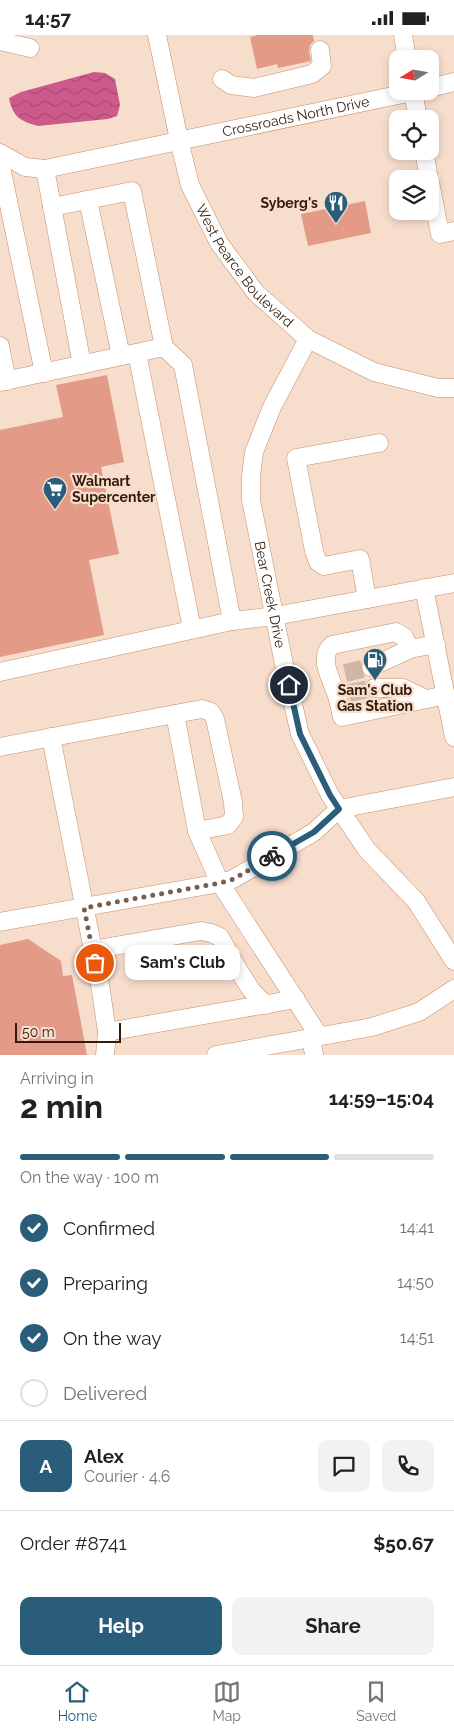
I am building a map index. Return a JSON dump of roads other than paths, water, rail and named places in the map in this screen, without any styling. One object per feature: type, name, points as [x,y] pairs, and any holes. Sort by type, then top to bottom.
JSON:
[{"type":"street","name":"West Pearce Boulevard","points":[[157,35],[190,185],[219,243],[256,293],[308,339],[374,371],[438,387],[454,388]]},
{"type":"street","points":[[403,35],[406,50]]},
{"type":"street","points":[[0,41],[30,48]]},
{"type":"street","points":[[222,79],[231,85],[254,88],[312,74],[322,66],[318,42]]},
{"type":"street","name":"Crossroads North Drive","points":[[439,86],[454,82]]},
{"type":"street","name":"Crossroads North Drive","points":[[45,169],[389,97]]},
{"type":"street","points":[[0,153],[25,167],[45,169],[82,365]]},
{"type":"street","points":[[0,162],[44,373]]},
{"type":"street","points":[[52,207],[132,191],[164,347],[183,365],[232,621]]},
{"type":"street","points":[[88,200],[129,355],[192,629]]},
{"type":"street","points":[[438,220],[440,233],[454,231]]},
{"type":"street","name":"Bear Creek Drive","points":[[308,339],[272,407],[254,452],[251,476],[251,500],[300,734],[330,795],[339,809],[367,850],[416,901],[454,961]]},
{"type":"street","points":[[0,346],[4,381],[164,347]]},
{"type":"street","points":[[367,599],[360,559],[324,566],[318,562],[314,551],[296,458],[379,443]]},
{"type":"street","points":[[0,672],[232,621],[275,616],[454,583]]},
{"type":"street","points":[[424,588],[454,737]]},
{"type":"street","points":[[410,649],[404,637],[396,632],[332,645],[327,649],[325,656],[337,674],[343,694],[342,717],[446,695]]},
{"type":"street","points":[[371,667],[410,649],[436,644]]},
{"type":"street","points":[[374,688],[403,688],[426,699]]},
{"type":"street","points":[[0,747],[202,709],[211,712],[215,719],[233,801],[234,817],[228,825],[197,831]]},
{"type":"street","points":[[175,715],[197,831],[220,883],[296,999],[315,1036],[314,1055]]},
{"type":"street","points":[[51,737],[92,950],[106,1033],[105,1055]]},
{"type":"street","points":[[0,922],[234,879],[314,832],[339,809],[454,787]]},
{"type":"street","points":[[92,950],[201,931],[212,933],[220,937],[251,990],[266,1005]]},
{"type":"street","points":[[216,1055],[372,1027],[419,1012],[454,989]]},
{"type":"street","points":[[106,1033],[296,999]]},
{"type":"water","points":[[94,72],[105,73],[115,79],[120,105],[117,116],[108,119],[38,126],[22,120],[13,110],[9,98],[21,92]]},
{"type":"tunnel","points":[[345,673],[371,667]]},
{"type":"tunnel","points":[[349,693],[374,688]]},
{"type":"place","name":"Syberg's","points":[[336,224]]},
{"type":"place","name":"Walmart Supercenter","points":[[55,510]]},
{"type":"place","name":"Sam's Club Gas Station","points":[[375,681]]},
{"type":"place","name":"Sam's Club","points":[[95,963]]}]
